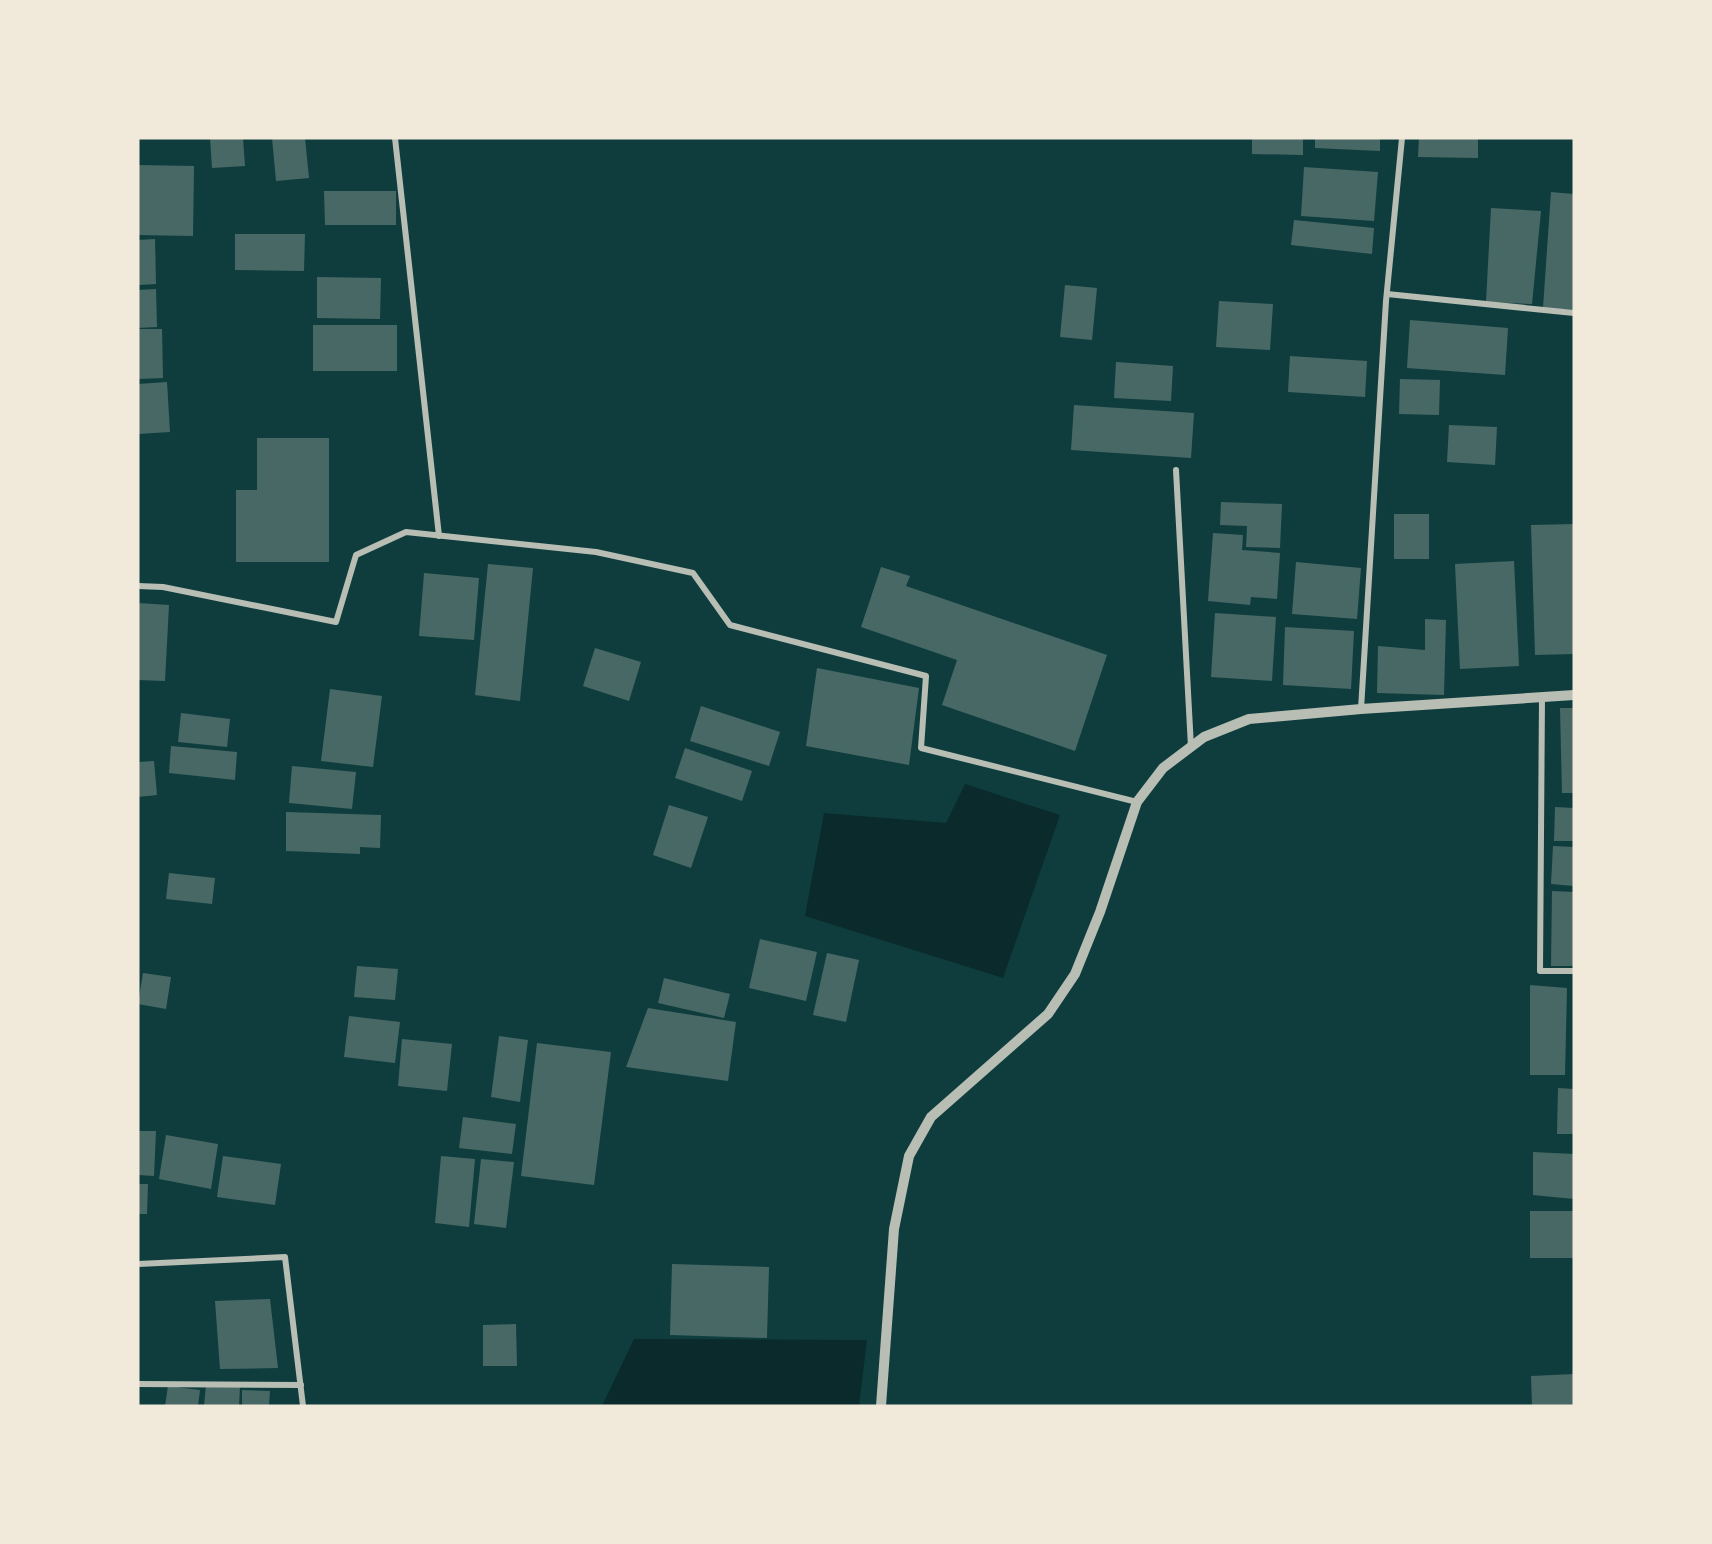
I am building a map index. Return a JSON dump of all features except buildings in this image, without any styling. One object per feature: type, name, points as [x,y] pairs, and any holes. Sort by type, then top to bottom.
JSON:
[{"type":"street","points":[[395,138],[439,536]]},
{"type":"street","points":[[1360,709],[1387,294],[1402,138]]},
{"type":"street","points":[[1387,294],[1574,313]]},
{"type":"street","points":[[1176,470],[1191,748]]},
{"type":"street","points":[[138,586],[163,587],[336,622],[356,555],[406,532],[596,552],[693,573],[730,625],[926,676],[921,748],[1137,802]]},
{"type":"street","points":[[880,1406],[894,1229],[909,1156],[931,1117],[1048,1014],[1075,974],[1100,912],[1137,802],[1163,768],[1204,737],[1249,719],[1574,695]]},
{"type":"street","points":[[1542,697],[1540,971],[1574,971]]},
{"type":"street","points":[[138,1264],[285,1257],[303,1406]]},
{"type":"street","points":[[138,1384],[301,1385]]},
{"type":"water","points":[[965,784],[1060,815],[1003,978],[805,916],[824,813],[946,823]]},
{"type":"water","points":[[634,1339],[867,1340],[859,1406],[602,1406]]}]
